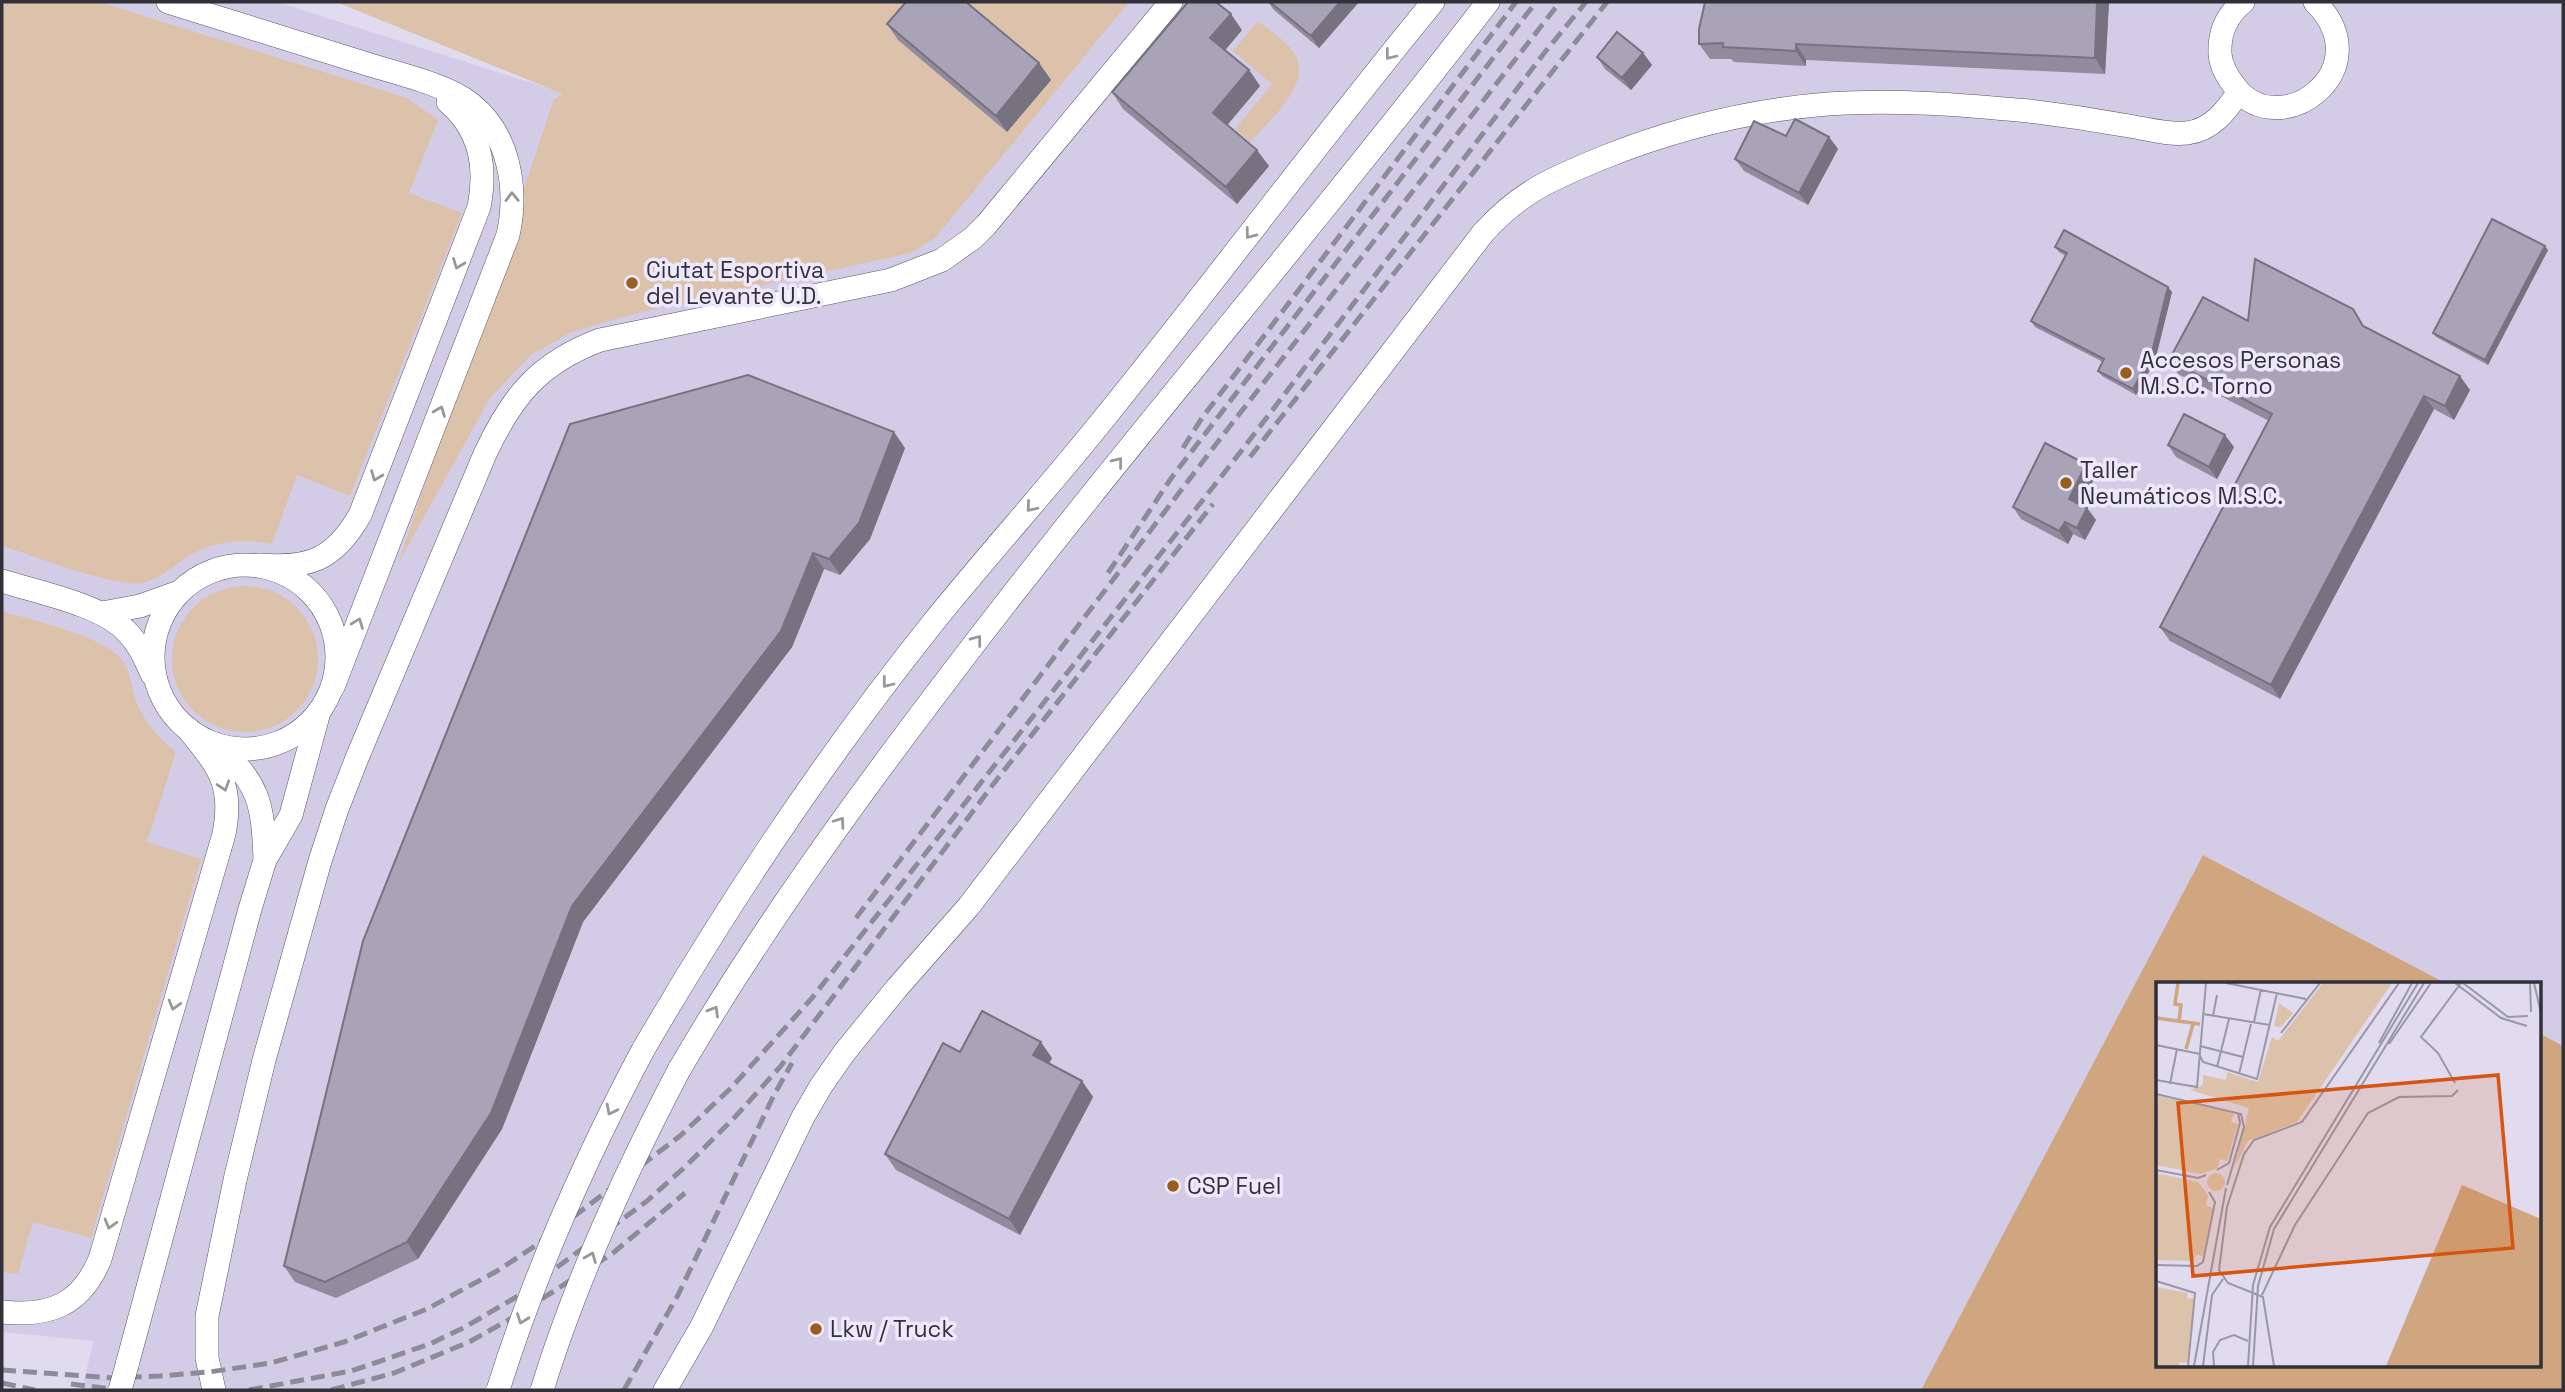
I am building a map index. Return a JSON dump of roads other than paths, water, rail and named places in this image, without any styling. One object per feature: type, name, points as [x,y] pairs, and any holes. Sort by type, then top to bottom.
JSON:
[{"type":"street","points":[[120,1390],[265,860],[291,814],[319,712],[333,687],[508,235],[512,209],[508,164],[503,148],[484,118],[471,104],[454,94],[393,72],[168,2]]},
{"type":"street","points":[[214,1390],[209,1372],[207,1316],[235,1180],[264,1060],[320,861],[357,758],[417,621],[485,454],[510,407],[547,368],[580,347],[600,340],[891,280],[942,260],[986,225],[1171,2]]},
{"type":"street","points":[[498,1390],[531,1296],[591,1152],[643,1050],[716,928],[810,789],[933,623],[1164,345],[1433,2]]},
{"type":"street","points":[[542,1390],[590,1258],[648,1131],[680,1070],[757,941],[883,764],[1040,557],[1394,123],[1488,2]]},
{"type":"street","points":[[2213,2],[2221,37],[2220,57],[2227,76],[2239,92],[2256,103],[2275,107],[2294,105],[2312,98],[2326,85],[2335,68],[2338,50],[2336,31],[2327,13],[2315,2]]},
{"type":"street","points":[[2221,37],[2228,19],[2243,2]]},
{"type":"street","points":[[157,683],[153,659],[156,634],[165,611],[180,592],[203,575],[230,566],[305,565],[338,545],[350,533],[365,502],[479,207],[483,167],[466,120],[447,101],[393,72]]},
{"type":"street","points":[[665,1390],[702,1326],[803,1116],[844,1053],[969,906],[1503,210],[1525,194],[1568,172],[1642,142],[1701,125],[1766,111],[1829,104],[1895,103],[1982,107],[2061,114],[2167,133],[2188,133],[2208,126],[2226,112],[2239,92]]},
{"type":"street","points":[[259,565],[285,573],[307,588],[325,609],[335,634],[338,660],[333,687]]},
{"type":"street","points":[[2,581],[102,613],[126,630],[139,647],[169,708],[212,759],[228,795],[224,834],[100,1259],[89,1282],[69,1302],[52,1310],[34,1313],[2,1312]]},
{"type":"street","points":[[102,613],[140,606],[180,592]]},
{"type":"street","points":[[215,744],[243,749],[272,745],[298,732],[319,712]]},
{"type":"street","points":[[188,729],[215,744],[251,781],[264,826],[265,860]]},
{"type":"railway","points":[[1183,448],[1202,418],[1516,2]]},
{"type":"railway","points":[[1108,573],[1172,477],[1536,2]]},
{"type":"railway","points":[[856,918],[1223,435],[1560,2]]},
{"type":"railway","points":[[2,1370],[112,1378],[209,1372],[271,1363],[344,1342],[427,1309],[497,1271],[532,1248],[680,1136],[731,1088],[812,998],[1242,450],[1586,2]]},
{"type":"railway","points":[[1250,457],[1607,2]]},
{"type":"railway","points":[[249,1390],[351,1371],[430,1344],[465,1327],[518,1296],[647,1201],[686,1166],[780,1067],[998,778],[1213,504]]},
{"type":"railway","points":[[624,1390],[678,1295],[792,1063]]},
{"type":"railway","points":[[331,1390],[394,1373],[469,1342],[512,1318],[613,1253],[685,1193]]},
{"type":"railway","points":[[2,1383],[35,1390]]},
{"type":"railway","points":[[71,1384],[119,1390]]},
{"type":"place","name":"Ciutat Esportiva del Levante U.D.","points":[[632,283]]},
{"type":"place","name":"Accesos Personas M.S.C. Torno","points":[[2126,373]]},
{"type":"place","name":"Taller Neumáticos M.S.C.","points":[[2066,483]]},
{"type":"place","name":"CSP Fuel","points":[[1173,1186]]},
{"type":"place","name":"Lkw / Truck","points":[[816,1329]]}]
